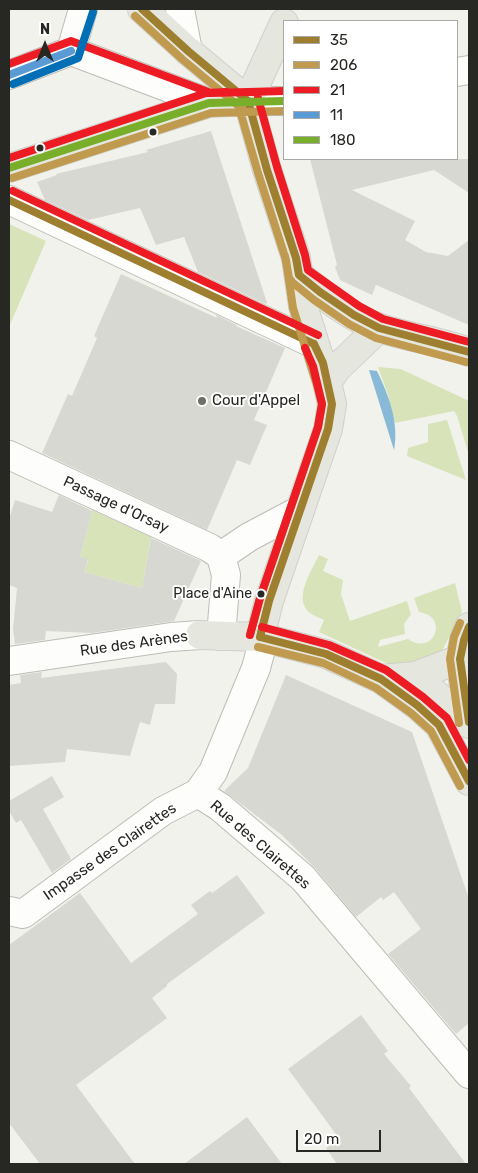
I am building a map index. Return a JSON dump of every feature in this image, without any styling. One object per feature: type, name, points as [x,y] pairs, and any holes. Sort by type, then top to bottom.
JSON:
[{"type":"main road","points":[[142,9],[188,51],[248,101],[296,258],[303,306],[314,344],[323,363],[332,404],[328,429],[269,601],[260,637],[326,654],[381,679],[417,704],[439,725],[469,781]]},
{"type":"main road","points":[[248,101],[283,26]]},
{"type":"main road","points":[[9,168],[209,103],[248,101]]},
{"type":"main road","points":[[299,275],[354,316],[379,328],[469,352]]},
{"type":"main road","points":[[327,382],[338,367],[379,328]]},
{"type":"main road","points":[[469,627],[460,659],[469,723]]},
{"type":"main road","name":"Rue des Arènes","points":[[210,636],[260,637]]},
{"type":"main road","points":[[381,679],[415,676],[460,659]]},
{"type":"main road","points":[[415,676],[469,723]]},
{"type":"street","points":[[71,51],[83,9]]},
{"type":"street","points":[[180,9],[188,51]]},
{"type":"street","points":[[9,75],[71,51],[209,103]]},
{"type":"street","points":[[248,101],[283,101]]},
{"type":"street","points":[[9,200],[314,344]]},
{"type":"street","name":"Passage d'Orsay","points":[[9,455],[210,548],[221,556]]},
{"type":"street","points":[[210,636],[226,575],[221,556],[249,537],[300,510]]},
{"type":"street","name":"Rue des Arènes","points":[[9,661],[171,637],[210,636]]},
{"type":"street","name":"Rue des Clairettes","points":[[260,637],[260,653],[256,668],[213,772],[198,793],[220,808],[303,878],[469,1074]]},
{"type":"street","name":"Impasse des Clairettes","points":[[16,913],[163,811],[198,793]]},
{"type":"green space","points":[[9,224],[46,241],[9,327]]},
{"type":"green space","points":[[378,367],[401,369],[469,401],[469,455],[454,411],[395,423]]},
{"type":"green space","points":[[447,420],[466,480],[407,456],[408,448],[428,442],[428,424]]},
{"type":"green space","points":[[92,510],[151,537],[142,588],[84,572],[88,560],[80,557]]},
{"type":"green space","points":[[319,555],[328,559],[323,571],[343,580],[341,594],[350,621],[407,601],[411,614],[404,624],[405,634],[380,640],[378,647],[408,639],[417,643],[425,643],[431,639],[435,634],[434,620],[428,615],[419,612],[414,598],[455,583],[462,612],[442,651],[420,664],[398,666],[388,664],[319,632],[324,620],[310,613],[305,607],[303,592],[308,576]]},
{"type":"water","points":[[369,370],[377,371],[392,409],[395,429],[394,450]]},
{"type":"building","points":[[211,131],[266,304],[198,272],[184,237],[156,245],[140,208],[88,220],[45,200],[37,182],[56,174],[148,152],[146,150]]},
{"type":"building","points":[[469,159],[469,193],[434,170],[352,190],[415,221],[405,240],[426,252],[448,256],[469,240],[469,325],[376,285],[372,295],[340,280],[335,267],[337,265],[310,160]]},
{"type":"building","name":"Cour d'Appel","points":[[121,274],[217,318],[216,315],[285,348],[254,420],[267,425],[250,465],[237,460],[207,530],[42,453],[68,394],[72,396],[97,338],[94,336]]},
{"type":"building","points":[[59,495],[92,511],[80,557],[88,559],[84,572],[142,588],[151,538],[201,561],[174,621],[92,633],[46,631],[45,640],[15,644],[13,629],[17,588],[9,585],[9,519],[15,500],[52,512]]},
{"type":"building","points":[[166,662],[177,674],[175,704],[155,704],[150,725],[140,722],[130,756],[67,749],[65,762],[9,766],[9,685],[21,683],[20,675],[42,672],[41,678]]},
{"type":"building","points":[[286,675],[412,732],[469,899],[469,1023],[456,1034],[388,954],[421,929],[394,892],[383,900],[381,897],[356,917],[315,868],[282,835],[224,791],[248,768]]},
{"type":"building","points":[[52,776],[64,797],[43,809],[71,859],[52,873],[21,820],[16,823],[9,811],[9,801]]},
{"type":"building","points":[[237,875],[265,913],[167,984],[152,998],[167,1018],[76,1085],[135,1164],[40,1164],[9,1123],[9,945],[80,893],[131,963],[198,914],[191,905]]},
{"type":"building","points":[[361,1015],[388,1051],[384,1054],[411,1086],[409,1088],[466,1164],[337,1164],[326,1148],[335,1142],[334,1140],[338,1137],[288,1069]]},
{"type":"building","points":[[247,1117],[282,1164],[184,1164]]},
{"type":"transit line","name":"35","points":[[142,9],[188,51],[248,101]]},
{"type":"transit line","points":[[13,84],[78,58],[93,12]]},
{"type":"transit line","name":"206","points":[[135,16],[182,59],[242,109]]},
{"type":"transit line","name":"21","points":[[9,64],[71,41],[211,93],[283,91]]},
{"type":"transit line","name":"11","points":[[9,75],[71,51]]},
{"type":"transit line","name":"21","points":[[9,158],[206,93],[226,92]]},
{"type":"transit line","name":"21","points":[[258,98],[308,270],[359,306],[383,319],[469,342]]},
{"type":"transit line","name":"35","points":[[248,101],[267,170],[296,258],[299,275],[354,315],[379,328],[469,352]]},
{"type":"transit line","name":"180","points":[[9,168],[209,103],[283,101]]},
{"type":"transit line","name":"206","points":[[238,104],[286,260],[293,308],[322,404],[318,427],[260,598],[250,635]]},
{"type":"transit line","name":"206","points":[[12,178],[211,113],[283,111]]},
{"type":"transit line","name":"21","points":[[13,191],[318,335]]},
{"type":"transit line","name":"35","points":[[9,200],[314,344]]},
{"type":"transit line","name":"206","points":[[285,256],[289,278],[292,282],[349,324],[376,338],[466,362]]},
{"type":"transit line","name":"35","points":[[260,637],[269,601],[328,429],[332,404],[323,363],[314,344]]},
{"type":"transit line","name":"21","points":[[250,635],[260,598],[318,427],[322,404],[313,366],[305,348]]},
{"type":"transit line","name":"206","points":[[459,723],[450,659],[454,637],[460,623]]},
{"type":"transit line","name":"21","points":[[262,627],[329,645],[386,670],[423,697],[447,718],[469,760]]},
{"type":"transit line","name":"35","points":[[469,627],[460,659],[469,722]]},
{"type":"transit line","name":"35","points":[[260,637],[326,654],[381,679],[417,705],[439,725],[469,781]]},
{"type":"transit line","name":"206","points":[[258,647],[323,663],[376,688],[411,713],[431,731],[460,786]]},
{"type":"place","name":"Cour d'Appel","points":[[202,401]]},
{"type":"place","name":"Place d'Aine","points":[[261,594]]}]
